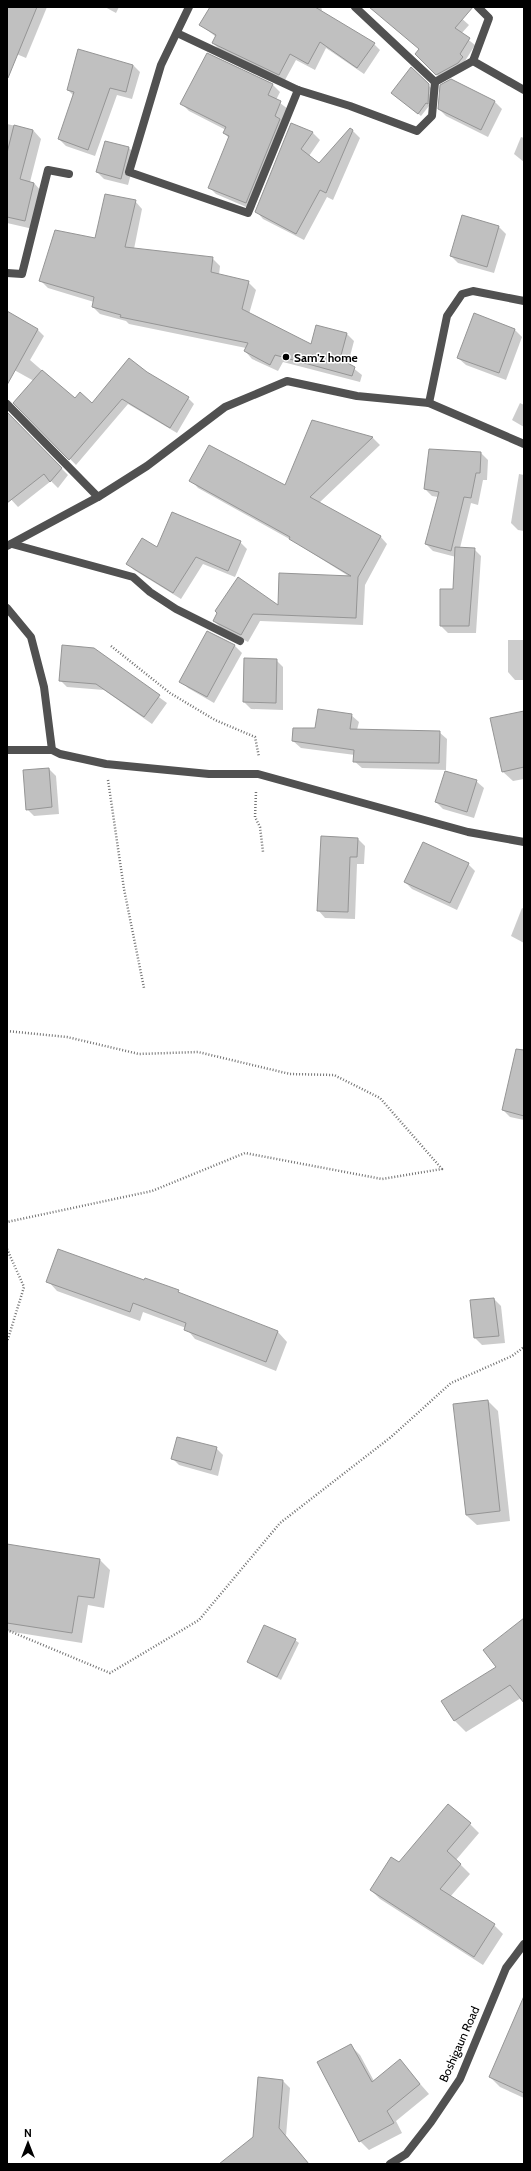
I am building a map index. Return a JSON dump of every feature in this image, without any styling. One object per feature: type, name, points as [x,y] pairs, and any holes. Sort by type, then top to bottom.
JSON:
[{"type":"street","points":[[189,7],[178,33],[161,64],[128,172],[248,213],[298,90]]},
{"type":"street","points":[[355,7],[435,82]]},
{"type":"street","points":[[435,82],[473,61],[489,18],[478,7]]},
{"type":"street","points":[[178,33],[298,90],[350,106],[417,131],[432,116],[435,82]]},
{"type":"street","points":[[473,61],[524,90]]},
{"type":"street","points":[[7,273],[22,274],[48,170],[69,174]]},
{"type":"street","points":[[429,403],[447,316],[462,294],[473,291],[524,300]]},
{"type":"street","points":[[10,545],[98,497],[147,466],[225,407],[287,381],[357,396],[429,403],[522,442]]},
{"type":"street","points":[[7,404],[98,497]]},
{"type":"street","points":[[10,545],[133,577],[150,592],[176,609],[240,641]]},
{"type":"street","points":[[7,608],[31,637],[44,687],[52,750]]},
{"type":"street","points":[[7,750],[52,750],[60,754],[106,764],[209,774],[258,774],[468,832],[524,842]]},
{"type":"street","name":"Boshigaun Road","points":[[390,2164],[406,2154],[431,2122],[460,2079],[506,1968],[524,1944]]},
{"type":"path","points":[[111,646],[170,693],[215,720],[255,737],[259,753],[255,817],[260,827],[263,852]]},
{"type":"path","points":[[106,764],[124,889],[144,988]]},
{"type":"path","points":[[7,1031],[67,1037],[138,1054],[198,1052],[290,1074],[334,1075],[380,1098],[442,1168],[382,1178],[245,1153],[152,1191],[7,1222]]},
{"type":"path","points":[[7,1249],[24,1286],[7,1342]]},
{"type":"path","points":[[7,1630],[110,1673],[199,1620],[280,1523],[391,1438],[451,1383],[512,1356],[524,1347]]},
{"type":"building","points":[[7,7],[37,7],[8,78],[7,78]]},
{"type":"building","points":[[210,7],[315,7],[375,43],[357,68],[320,42],[308,64],[290,54],[279,75],[212,43],[216,35],[199,25]]},
{"type":"building","points":[[369,7],[473,7],[455,28],[470,38],[460,54],[463,57],[458,63],[436,75],[415,54],[419,49]]},
{"type":"building","points":[[78,49],[133,65],[126,92],[110,88],[88,150],[58,139],[74,92],[67,90]]},
{"type":"building","points":[[207,53],[273,84],[268,95],[281,101],[275,116],[280,119],[246,203],[208,188],[229,136],[223,133],[226,127],[180,104]]},
{"type":"building","points":[[411,67],[429,84],[428,104],[426,103],[418,114],[391,93]]},
{"type":"building","points":[[451,79],[495,101],[481,130],[438,109],[440,85]]},
{"type":"building","points":[[291,123],[313,132],[301,149],[319,163],[350,128],[353,130],[326,193],[320,190],[296,234],[255,212]]},
{"type":"building","points":[[14,125],[33,130],[20,179],[34,183],[25,221],[7,217],[7,153]]},
{"type":"building","points":[[105,141],[129,147],[121,179],[96,172]]},
{"type":"building","points":[[105,194],[136,200],[125,247],[213,257],[211,272],[249,281],[242,309],[311,344],[316,325],[347,333],[340,359],[355,367],[352,376],[275,355],[270,365],[244,351],[248,343],[120,317],[121,315],[92,307],[94,297],[39,281],[55,230],[95,238]]},
{"type":"building","points":[[462,215],[499,226],[487,267],[450,256]]},
{"type":"building","points":[[7,311],[38,329],[7,385]]},
{"type":"building","points":[[474,313],[515,329],[499,373],[457,358]]},
{"type":"building","points":[[129,358],[147,372],[189,397],[170,428],[122,399],[69,460],[13,403],[42,370],[75,398],[80,392],[92,403]]},
{"type":"building","points":[[7,412],[62,468],[50,482],[44,474],[7,503]]},
{"type":"building","points":[[312,420],[373,437],[310,497],[381,536],[358,577],[356,618],[253,614],[241,635],[213,621],[217,613],[215,611],[238,577],[278,605],[279,573],[351,576],[289,539],[290,537],[189,481],[209,445],[285,485]]},
{"type":"building","points":[[429,449],[481,452],[480,473],[476,473],[471,498],[464,497],[451,551],[425,544],[439,492],[424,489]]},
{"type":"building","points":[[172,512],[241,541],[228,571],[196,557],[173,593],[126,564],[142,538],[157,547]]},
{"type":"building","points":[[455,547],[475,548],[469,626],[440,626],[440,589],[453,589]]},
{"type":"building","points":[[207,631],[235,645],[207,697],[179,682]]},
{"type":"building","points":[[62,645],[94,648],[160,695],[144,717],[96,684],[59,681]]},
{"type":"building","points":[[244,658],[277,659],[276,703],[243,702]]},
{"type":"building","points":[[318,709],[352,714],[350,729],[440,731],[439,763],[353,762],[354,750],[292,741],[293,728],[315,728]]},
{"type":"building","points":[[524,711],[524,767],[502,772],[490,718]]},
{"type":"building","points":[[49,768],[52,807],[26,810],[23,770]]},
{"type":"building","points":[[445,771],[477,780],[467,812],[435,802]]},
{"type":"building","points":[[321,836],[358,838],[357,857],[350,857],[348,912],[317,911]]},
{"type":"building","points":[[423,842],[469,863],[450,903],[404,882]]},
{"type":"building","points":[[516,1049],[524,1050],[524,1116],[502,1110]]},
{"type":"building","points":[[58,1249],[144,1280],[145,1278],[179,1290],[178,1292],[278,1331],[266,1362],[184,1330],[186,1323],[133,1303],[130,1312],[46,1282]]},
{"type":"building","points":[[494,1298],[499,1336],[474,1338],[470,1300]]},
{"type":"building","points":[[488,1400],[500,1511],[466,1515],[453,1404]]},
{"type":"building","points":[[177,1437],[217,1447],[211,1470],[171,1459]]},
{"type":"building","points":[[7,1544],[100,1559],[94,1598],[78,1596],[72,1633],[7,1623]]},
{"type":"building","points":[[524,1618],[524,1703],[510,1685],[454,1721],[441,1701],[496,1667],[483,1650]]},
{"type":"building","points":[[264,1625],[296,1639],[277,1677],[247,1662]]},
{"type":"building","points":[[448,1804],[471,1823],[447,1851],[461,1864],[440,1889],[495,1924],[474,1957],[370,1890],[391,1857],[399,1862]]},
{"type":"building","points":[[524,1996],[524,2093],[489,2077]]},
{"type":"building","points":[[351,2044],[372,2082],[400,2059],[420,2084],[387,2111],[394,2123],[359,2142],[317,2062]]},
{"type":"building","points":[[258,2077],[283,2080],[279,2128],[309,2164],[219,2164],[253,2137]]},
{"type":"place","name":"Sam'z home","points":[[286,357]]}]
